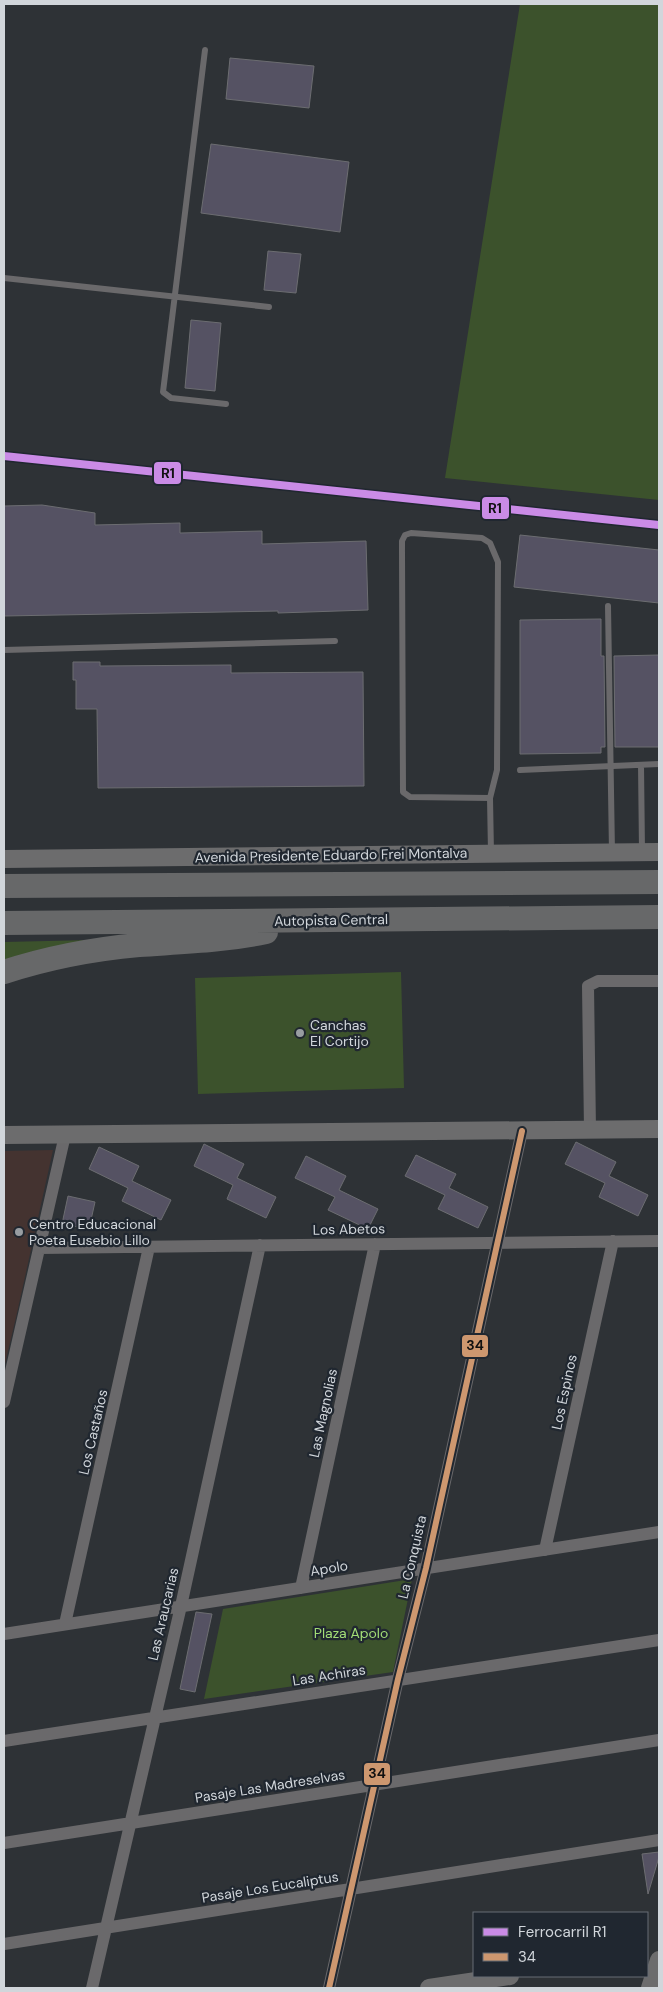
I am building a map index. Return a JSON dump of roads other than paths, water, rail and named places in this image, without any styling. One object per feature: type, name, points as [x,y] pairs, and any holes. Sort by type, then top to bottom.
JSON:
[{"type":"highway","points":[[4,886],[659,882]]},
{"type":"highway","name":"Autopista Central","points":[[4,923],[659,917]]},
{"type":"highway","points":[[4,972],[29,964],[70,955],[139,946],[232,938],[325,920]]},
{"type":"main road","name":"Avenida Presidente Eduardo Frei Montalva","points":[[4,859],[659,852]]},
{"type":"main road","points":[[4,1135],[659,1129]]},
{"type":"main road","points":[[650,1988],[656,1965]]},
{"type":"main road","points":[[437,1988],[504,1977]]},
{"type":"street","points":[[590,1130],[588,986],[598,981],[659,981]]},
{"type":"street","name":"La Conquista","points":[[329,1988],[398,1679],[426,1568],[522,1131]]},
{"type":"street","points":[[4,1402],[65,1135]]},
{"type":"street","name":"Los Espinos","points":[[545,1550],[613,1241]]},
{"type":"street","name":"Los Abetos","points":[[39,1248],[659,1241]]},
{"type":"street","name":"Las Magnolias","points":[[301,1588],[376,1244]]},
{"type":"street","name":"Las Araucarias","points":[[92,1988],[181,1606],[260,1245]]},
{"type":"street","name":"Los Castaños","points":[[65,1624],[149,1247]]},
{"type":"street","name":"Apolo","points":[[4,1634],[659,1532]]},
{"type":"street","name":"Las Achiras","points":[[4,1741],[659,1640]]},
{"type":"street","name":"Pasaje Las Madreselvas","points":[[4,1843],[659,1740]]},
{"type":"street","name":"Pasaje Los Eucaliptus","points":[[4,1944],[659,1840]]},
{"type":"lane","points":[[205,50],[163,392],[171,398],[226,404]]},
{"type":"lane","points":[[4,278],[269,307]]},
{"type":"lane","points":[[490,798],[410,797],[403,792],[402,541],[406,534],[482,538],[490,543],[498,562],[497,770],[490,798],[491,853]]},
{"type":"lane","points":[[608,606],[612,852]]},
{"type":"lane","points":[[4,650],[335,641]]},
{"type":"lane","points":[[520,770],[659,764]]},
{"type":"lane","points":[[641,765],[642,852]]},
{"type":"rail line","name":"R1","points":[[4,456],[659,525]]},
{"type":"place","name":"Canchas El Cortijo","points":[[300,1033]]},
{"type":"place","name":"Centro Educacional Poeta Eusebio Lillo","points":[[19,1232]]},
{"type":"park label","name":"Plaza Apolo","points":[[351,1633]]}]
